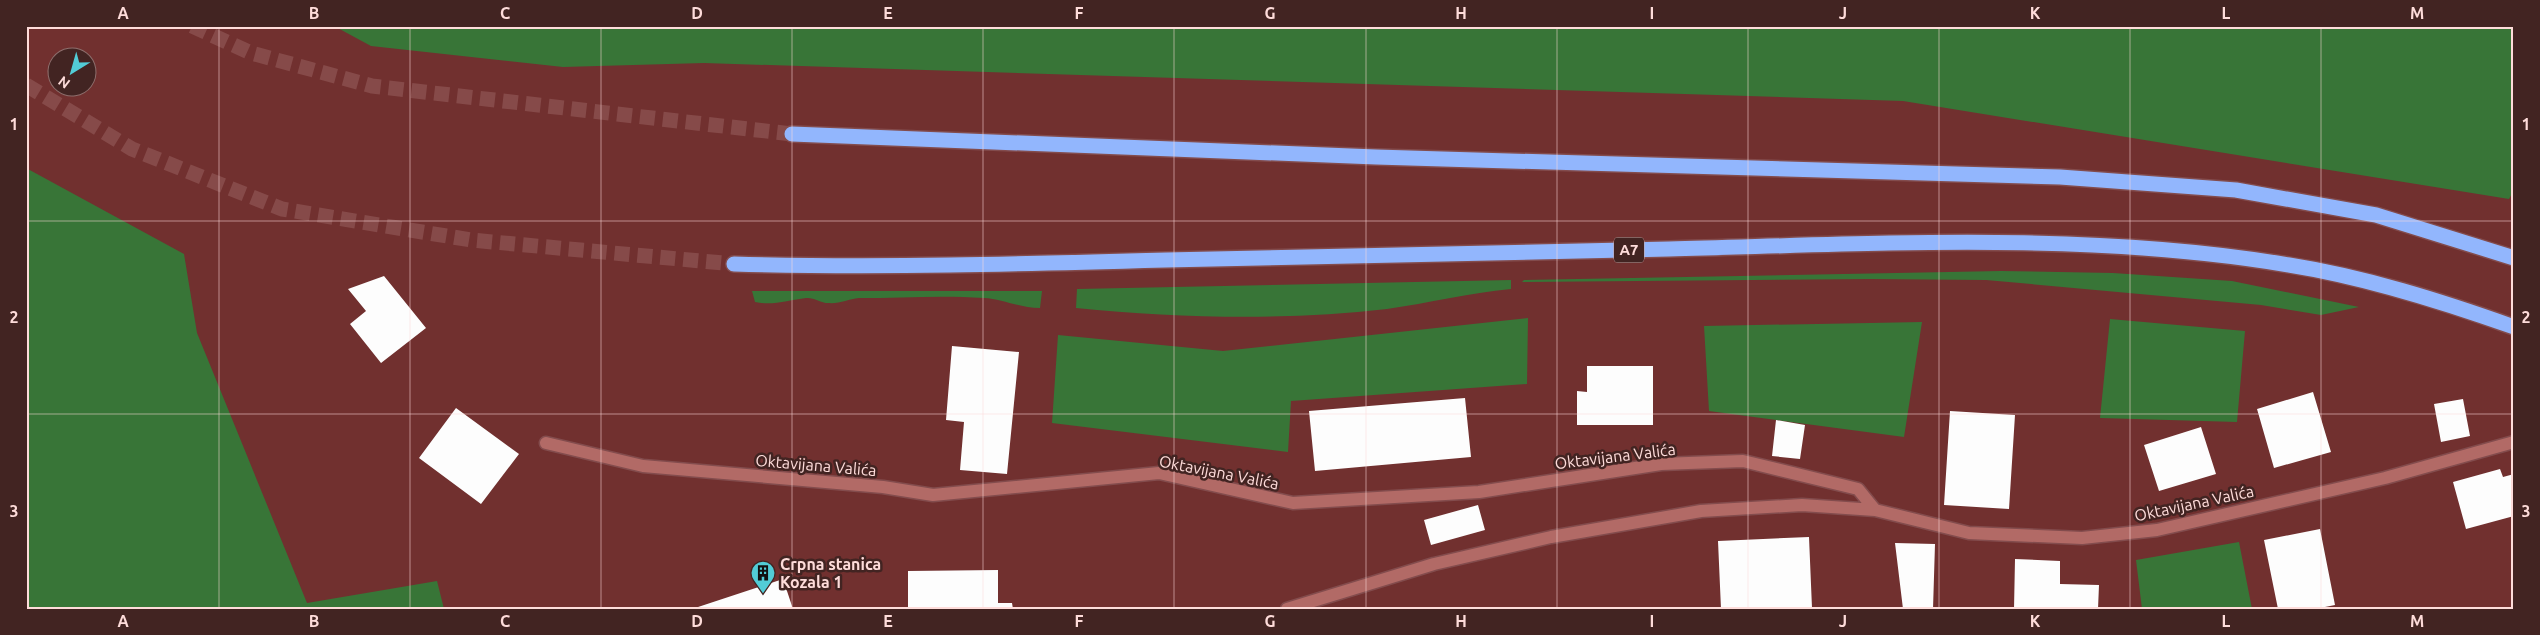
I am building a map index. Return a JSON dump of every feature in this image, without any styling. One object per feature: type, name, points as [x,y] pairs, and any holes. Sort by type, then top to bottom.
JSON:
[{"type":"highway","points":[[792,134],[1376,157],[2060,177],[2236,190],[2376,214],[2514,258]]},
{"type":"highway","name":"A7","points":[[734,264],[804,266],[1056,263],[1843,245],[2030,243],[2206,253],[2292,265],[2377,284],[2460,308],[2514,327]]},
{"type":"street","name":"Oktavijana Valića","points":[[1288,609],[1434,564],[1551,537],[1701,511],[1802,505],[1875,510],[1969,532],[2082,538],[2157,530],[2385,478],[2514,442]]},
{"type":"street","name":"Oktavijana Valića","points":[[546,443],[642,466],[883,487],[932,495],[1159,473],[1293,503],[1479,492],[1661,464],[1743,462],[1858,489],[1875,510]]},
{"type":"green space","points":[[334,26],[2514,26],[2514,190],[2509,199],[1903,101],[704,63],[563,67],[371,46]]},
{"type":"green space","points":[[26,168],[184,254],[197,333],[307,603],[437,581],[444,609],[26,609]]},
{"type":"green space","points":[[2001,271],[2113,273],[2232,281],[2359,307],[2321,315],[2261,305],[1986,280],[1522,282],[1524,280]]},
{"type":"green space","points":[[1511,280],[1511,289],[1387,309],[1348,313],[1232,317],[1076,308],[1077,289]]},
{"type":"green space","points":[[752,291],[1042,291],[1040,308],[968,297],[859,298],[832,303],[806,298],[761,303],[755,302]]},
{"type":"green space","points":[[1528,318],[1527,384],[1291,401],[1288,452],[1052,423],[1058,335],[1223,351]]},
{"type":"green space","points":[[2110,319],[2245,331],[2237,422],[2100,418]]},
{"type":"green space","points":[[1922,322],[1904,437],[1709,411],[1704,326]]},
{"type":"green space","points":[[2239,542],[2252,609],[2142,609],[2136,560]]},
{"type":"building","points":[[384,276],[426,328],[381,363],[350,324],[366,311],[348,289]]},
{"type":"building","points":[[952,346],[1019,352],[1007,474],[960,470],[964,422],[946,420]]},
{"type":"building","points":[[1587,366],[1653,366],[1653,425],[1577,425],[1577,391],[1587,392]]},
{"type":"building","points":[[2313,392],[2331,452],[2274,468],[2257,409]]},
{"type":"building","points":[[1465,398],[1471,457],[1315,471],[1309,411]]},
{"type":"building","points":[[2463,399],[2470,436],[2441,442],[2434,404]]},
{"type":"building","points":[[456,408],[519,454],[481,504],[419,458]]},
{"type":"building","points":[[1950,411],[2015,415],[2009,509],[1944,505]]},
{"type":"building","points":[[1776,420],[1805,425],[1800,459],[1772,456]]},
{"type":"building","points":[[2201,427],[2216,474],[2159,491],[2144,445]]},
{"type":"building","points":[[2500,469],[2503,477],[2514,474],[2514,516],[2466,529],[2453,482]]},
{"type":"building","points":[[1478,505],[1485,530],[1431,545],[1424,520]]},
{"type":"building","points":[[2320,529],[2335,605],[2315,609],[2278,609],[2264,540]]},
{"type":"building","points":[[1809,537],[1812,608],[1721,609],[1718,541]]},
{"type":"building","points":[[1895,543],[1935,544],[1933,609],[1903,609]]},
{"type":"building","points":[[2015,559],[2060,561],[2060,584],[2099,585],[2098,609],[2014,609]]},
{"type":"building","points":[[998,570],[998,603],[1012,603],[1013,609],[908,609],[908,571]]},
{"type":"building","name":"Crpna stanica Kozala 1","points":[[783,579],[793,609],[695,609],[695,608]]},
{"type":"tunnel","points":[[192,26],[251,53],[372,86],[792,134]]},
{"type":"tunnel","points":[[26,85],[132,149],[282,209],[471,240],[734,264]]},
{"type":"place","name":"Crpna stanica Kozala 1","points":[[763,594]]}]
